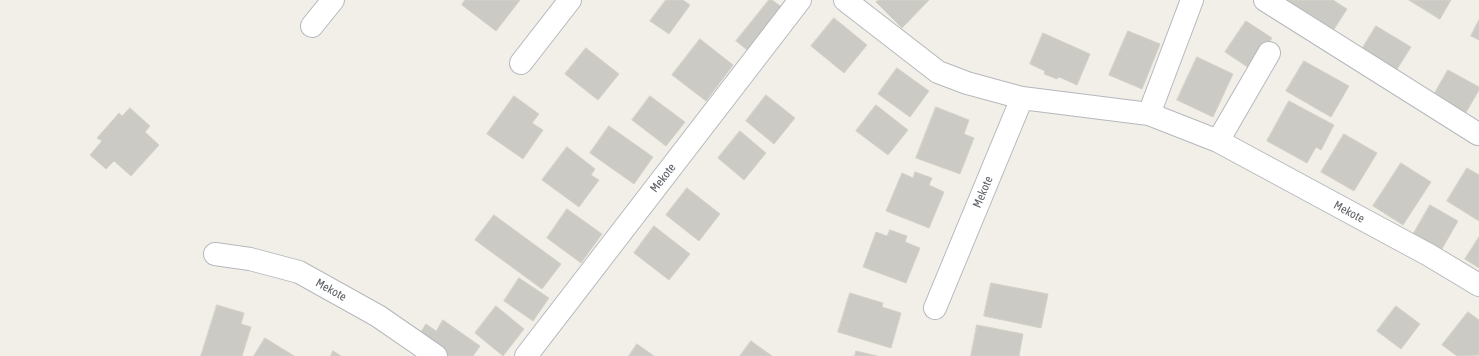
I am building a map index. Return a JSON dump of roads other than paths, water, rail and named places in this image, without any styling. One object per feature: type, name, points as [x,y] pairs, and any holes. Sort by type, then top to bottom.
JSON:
[{"type":"street","points":[[312,26],[333,0]]},
{"type":"street","points":[[521,63],[570,0]]},
{"type":"street","name":"Mekote","points":[[526,356],[800,0]]},
{"type":"street","name":"Mekote","points":[[845,0],[938,72],[966,84],[1022,98],[1149,114],[1218,142],[1429,255],[1479,285]]},
{"type":"street","points":[[1149,114],[1192,0]]},
{"type":"street","points":[[1265,0],[1478,134]]},
{"type":"street","points":[[1218,142],[1269,53]]},
{"type":"street","name":"Mekote","points":[[935,308],[1022,98]]},
{"type":"street","name":"Mekote","points":[[215,254],[250,259],[298,272],[378,316],[436,356]]}]
